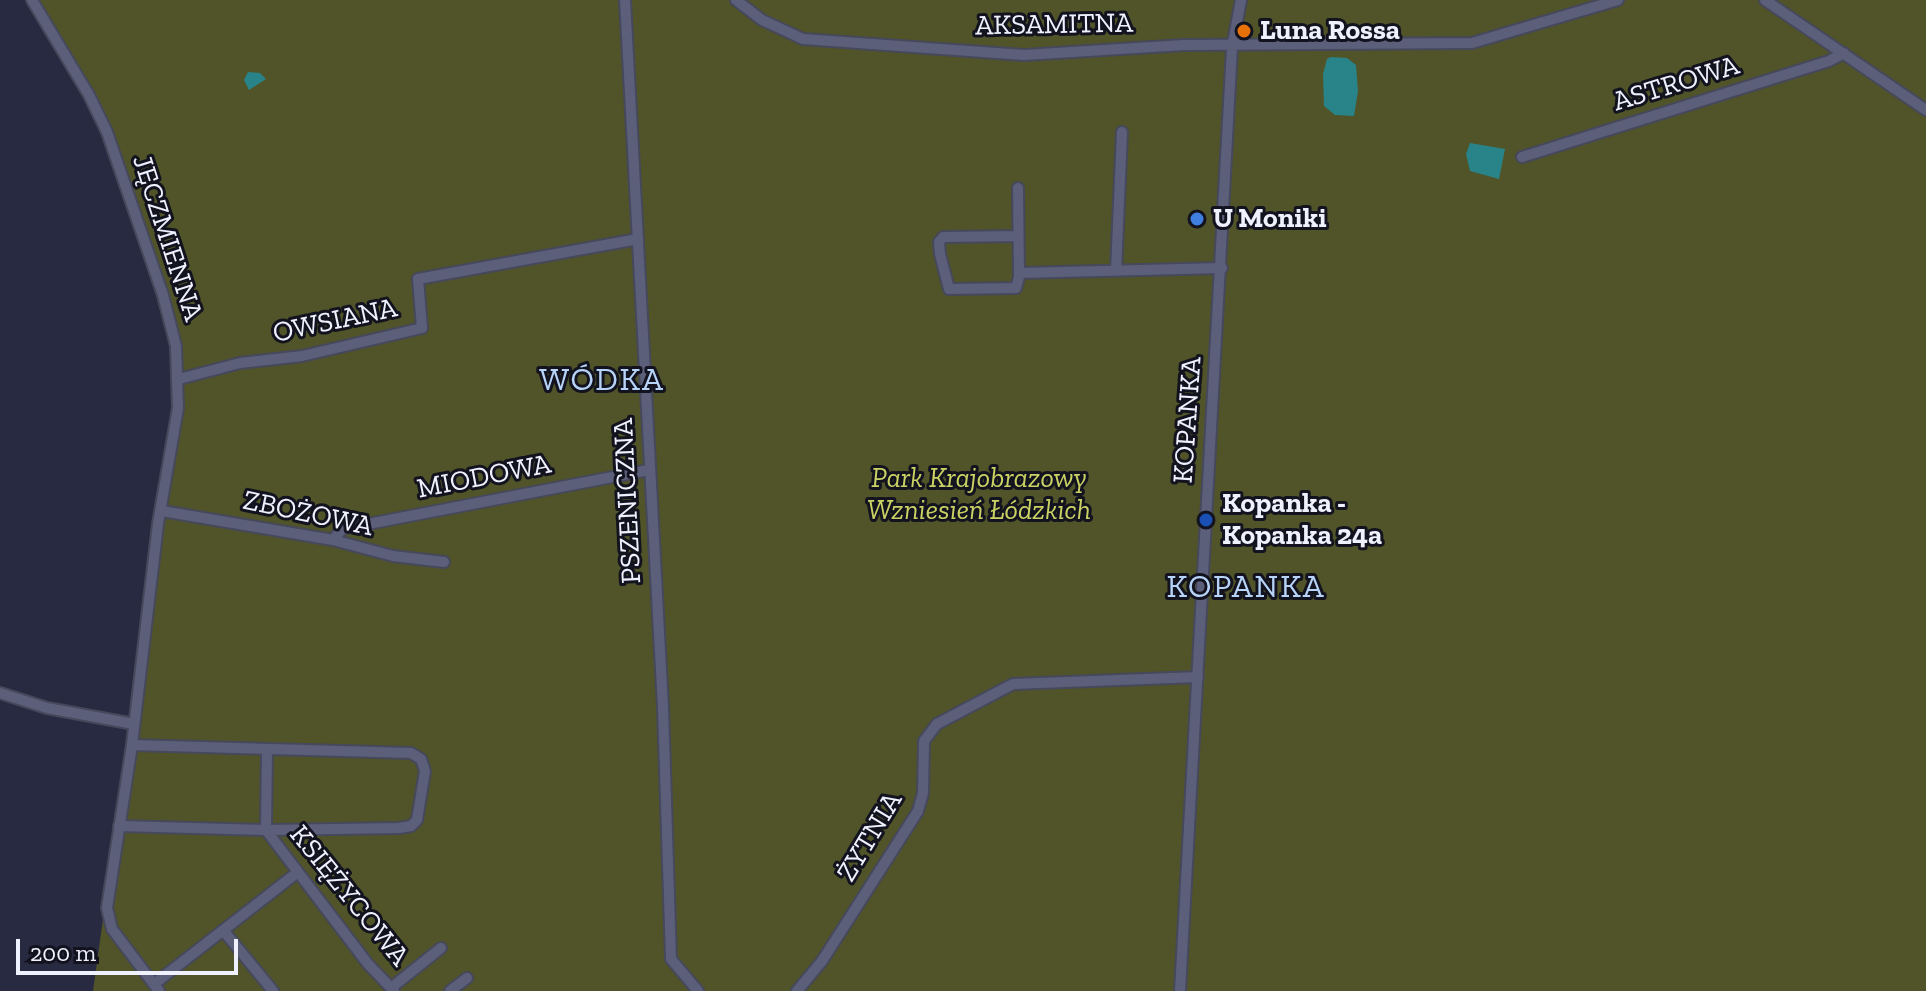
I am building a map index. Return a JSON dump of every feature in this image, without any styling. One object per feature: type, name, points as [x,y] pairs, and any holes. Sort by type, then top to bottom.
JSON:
[{"type":"street","name":"JĘCZMIENNA","points":[[32,0],[89,95],[107,132],[170,318],[179,379],[178,408],[162,511],[164,519],[158,537],[107,919],[157,988]]},
{"type":"street","name":"PSZENICZNA","points":[[625,0],[663,694],[671,959],[698,991]]},
{"type":"street","name":"AKSAMITNA","points":[[736,0],[782,31],[818,41],[1024,55],[1234,44],[1479,42],[1618,0]]},
{"type":"street","name":"KOPANKA","points":[[1180,991],[1234,44],[1241,0]]},
{"type":"street","points":[[1765,0],[1926,110]]},
{"type":"street","name":"ASTROWA","points":[[1522,157],[1829,61],[1844,53]]},
{"type":"street","points":[[1116,271],[1122,132]]},
{"type":"street","points":[[1018,188],[1019,273],[1016,288],[949,289],[939,242],[951,236],[1018,236]]},
{"type":"street","name":"OWSIANA","points":[[179,379],[240,363],[302,356],[422,328],[418,279],[638,239]]},
{"type":"street","points":[[1019,273],[1222,268]]},
{"type":"street","name":"MIODOWA","points":[[333,540],[342,529],[649,470]]},
{"type":"street","name":"ZBOŻOWA","points":[[162,511],[333,540],[393,556],[444,562]]},
{"type":"street","name":"ŻYTNIA","points":[[797,991],[822,961],[918,811],[923,793],[924,741],[937,724],[1000,688],[1013,684],[1198,677]]},
{"type":"street","points":[[0,693],[47,708],[134,724]]},
{"type":"street","points":[[119,826],[266,830],[411,826],[417,820],[425,771],[421,759],[411,753],[132,745]]},
{"type":"street","points":[[266,830],[267,750]]},
{"type":"street","name":"KSIĘŻYCOWA","points":[[266,830],[368,964],[392,989]]},
{"type":"street","points":[[157,988],[223,930],[298,872]]},
{"type":"street","points":[[223,930],[273,991]]},
{"type":"street","points":[[392,989],[441,948]]},
{"type":"street","points":[[450,991],[467,978]]},
{"type":"green space","name":"Park Krajobrazowy Wzniesień Łódzkich","points":[[31,0],[1926,0],[1926,991],[93,991],[178,379],[156,295],[96,116]]},
{"type":"shaded area","points":[[1347,58],[1356,65],[1358,91],[1354,116],[1335,115],[1324,106],[1323,74],[1327,59]]},
{"type":"shaded area","points":[[248,72],[260,73],[266,79],[249,90],[244,80]]},
{"type":"shaded area","points":[[1470,143],[1505,149],[1499,179],[1470,171],[1466,154]]},
{"type":"place","name":"Luna Rossa","points":[[1244,31]]},
{"type":"place","name":"U Moniki","points":[[1197,219]]},
{"type":"place","name":"Kopanka - Kopanka 24a","points":[[1206,520]]},
{"type":"district","name":"WÓDKA","points":[[602,381]]},
{"type":"district","name":"KOPANKA","points":[[1246,588]]}]
